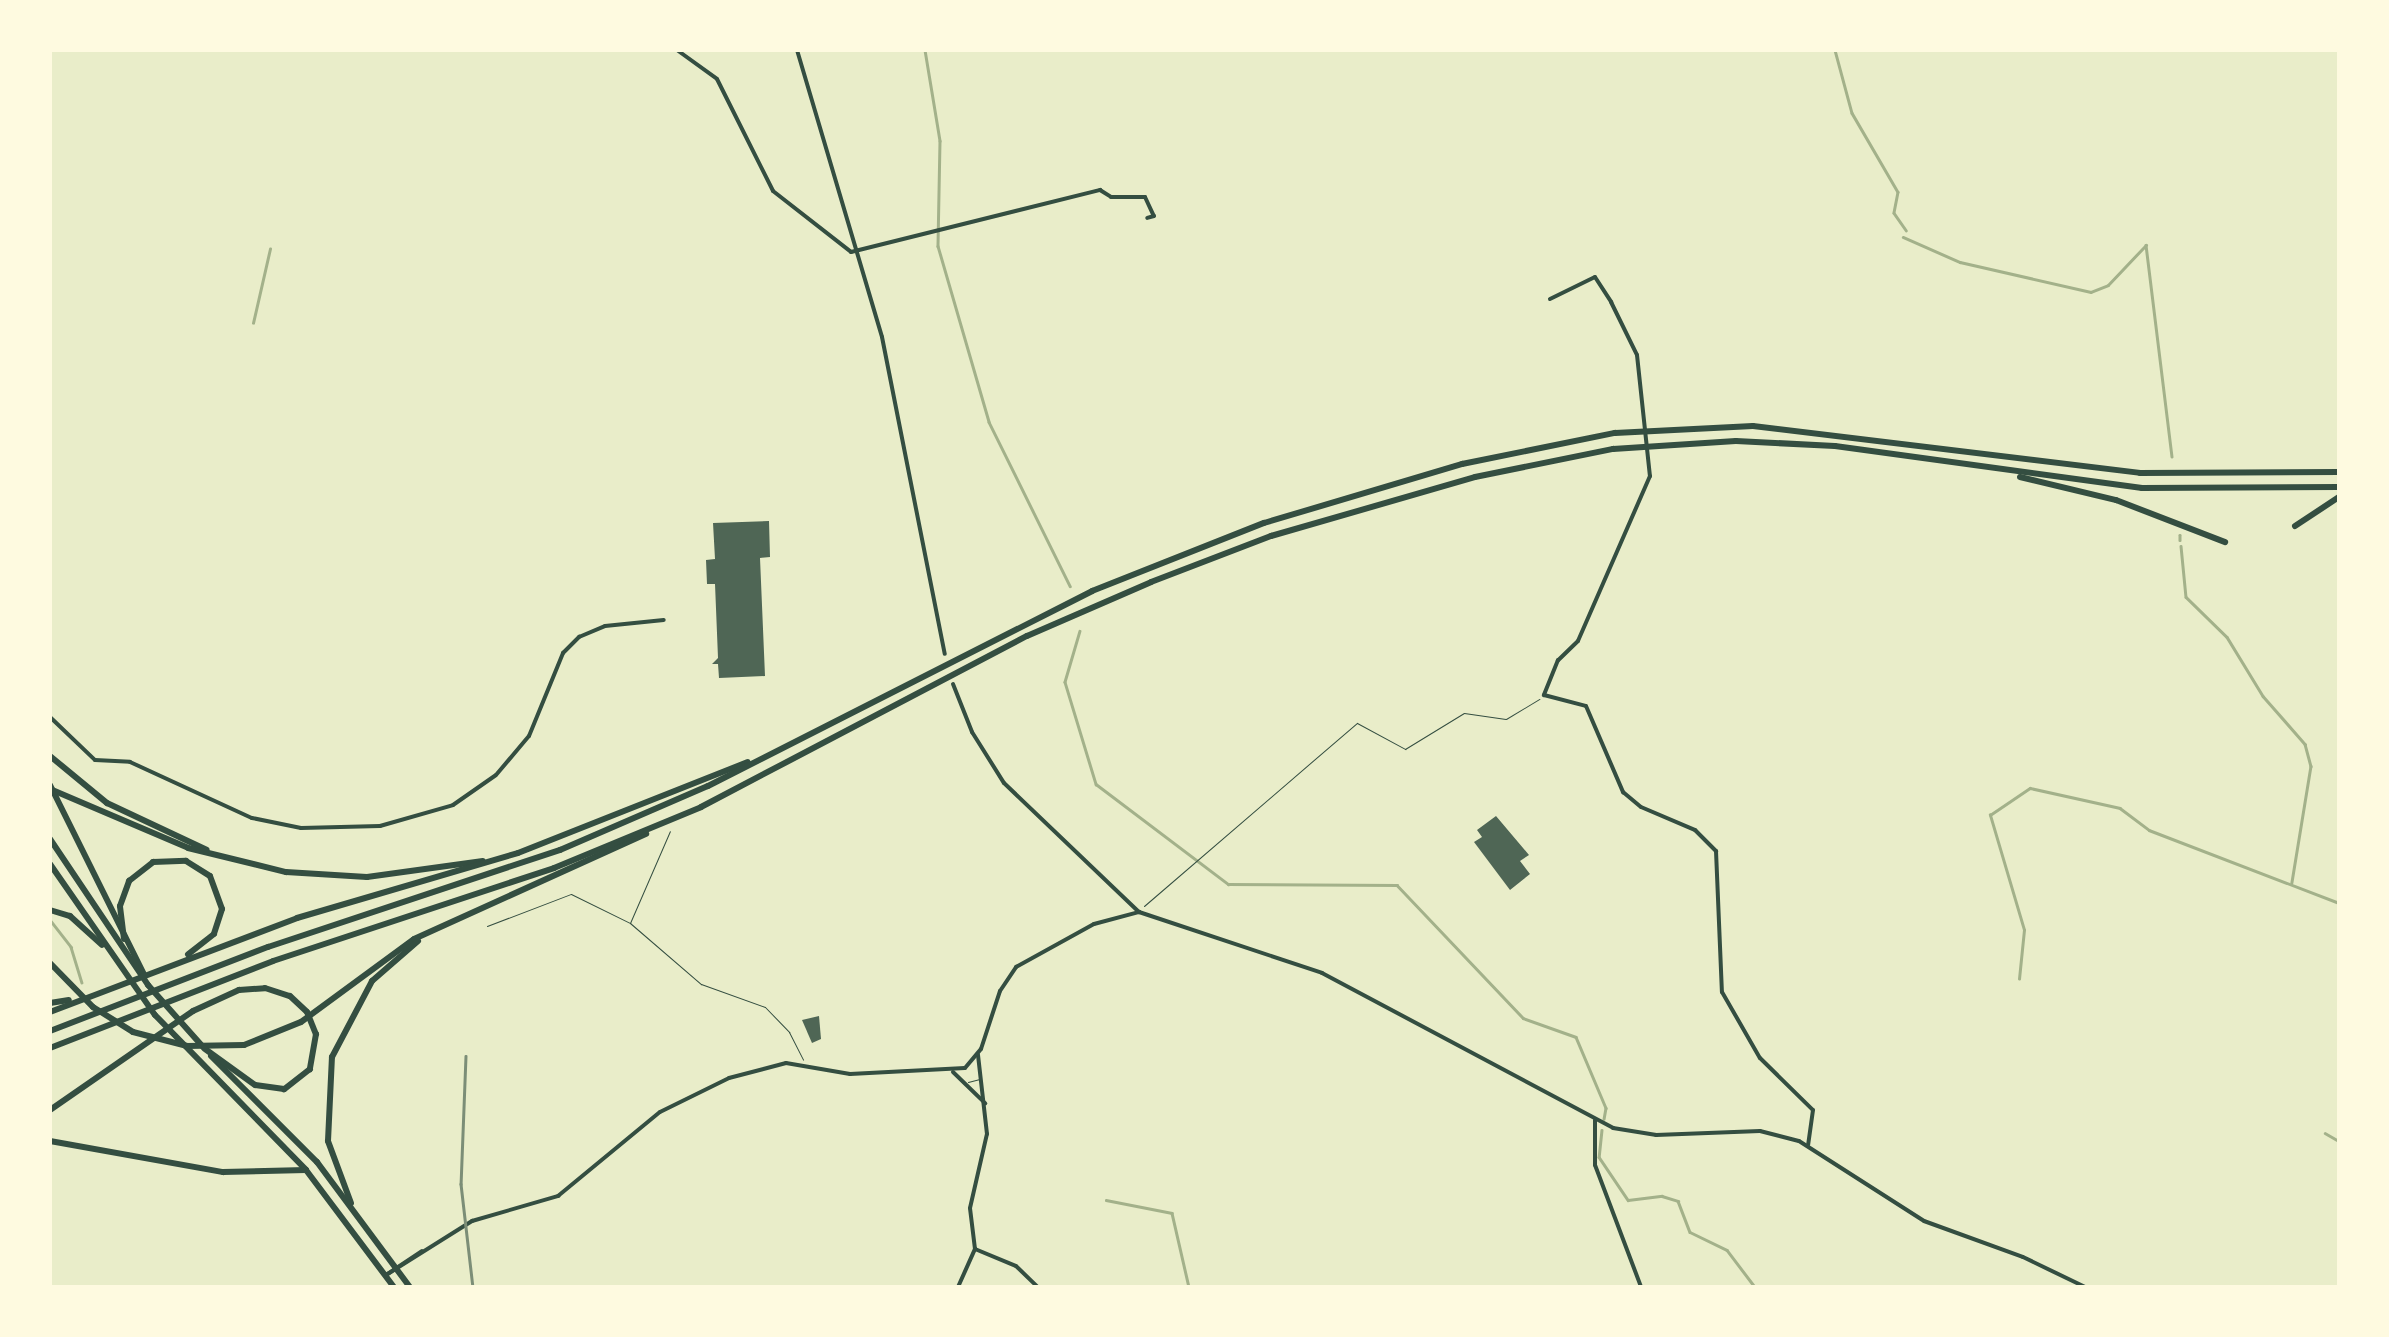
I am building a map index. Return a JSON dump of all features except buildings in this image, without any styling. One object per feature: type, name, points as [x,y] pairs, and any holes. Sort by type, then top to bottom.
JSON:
[{"type":"highway","points":[[50,1032],[172,982],[560,850],[772,752],[1042,613],[1180,554],[1380,486],[1581,438],[1775,426],[2140,473],[2339,472]]},
{"type":"highway","points":[[50,963],[93,1006],[133,1032],[187,1046],[244,1045],[284,1031],[331,1001],[397,948],[701,808],[1100,603],[1271,536],[1444,484],[1588,452],[1702,441],[1835,446],[2005,472],[2175,490],[2339,487]]},
{"type":"highway","points":[[2005,472],[2116,500],[2225,542]]},
{"type":"highway","points":[[2295,526],[2339,497]]},
{"type":"highway","points":[[50,1012],[297,918],[518,853],[772,752]]},
{"type":"highway","points":[[50,756],[124,813],[236,862]]},
{"type":"highway","points":[[50,787],[92,810],[236,862],[367,877],[518,853]]},
{"type":"highway","points":[[50,787],[148,985]]},
{"type":"highway","points":[[50,1048],[180,996],[538,874],[701,808]]},
{"type":"highway","points":[[50,839],[148,985],[204,1050],[288,1129],[352,1203],[410,1287]]},
{"type":"highway","points":[[124,939],[120,899],[139,870],[169,859],[203,869],[220,892],[218,926],[206,943],[160,968]]},
{"type":"highway","points":[[50,864],[102,945],[196,1061],[306,1170],[394,1287]]},
{"type":"highway","points":[[50,910],[70,916],[102,945]]},
{"type":"highway","points":[[352,1203],[328,1141],[327,1092],[340,1032],[389,964],[471,914]]},
{"type":"highway","points":[[50,1110],[194,1011],[226,994],[265,988],[300,1004],[316,1034],[310,1068],[284,1089],[255,1085],[204,1050]]},
{"type":"highway","points":[[50,1003],[90,996]]},
{"type":"highway","points":[[50,1141],[223,1172],[306,1170]]},
{"type":"street","points":[[678,50],[717,79],[773,191],[841,247],[859,251],[1100,190],[1111,197],[1146,197],[1154,216],[1147,218]]},
{"type":"street","points":[[797,50],[859,251],[944,654]]},
{"type":"street","points":[[1550,299],[1595,276],[1630,338],[1649,467],[1648,485],[1613,568],[1544,695],[1586,706],[1623,792],[1695,830],[1716,851],[1722,992],[1760,1058],[1813,1110],[1808,1145]]},
{"type":"street","points":[[50,717],[95,760],[130,762],[252,818],[301,828],[380,826],[454,805],[496,775],[529,736],[564,653],[579,637],[606,626],[664,620]]},
{"type":"street","points":[[953,684],[972,732],[1004,783],[1138,912],[1322,973],[1520,1073],[1595,1120],[1639,1134],[1760,1131],[1808,1145],[1924,1221],[2024,1256],[2084,1287]]},
{"type":"street","points":[[953,1072],[978,1055],[1016,967],[1094,924],[1138,912]]},
{"type":"street","points":[[958,1287],[975,1249],[970,1208],[986,1149],[987,1108],[978,1055]]},
{"type":"street","points":[[386,1274],[472,1221],[558,1196],[632,1132],[690,1095],[746,1073],[803,1063],[850,1074],[896,1067],[953,1072],[968,1082],[987,1108]]},
{"type":"street","points":[[1595,1120],[1595,1165],[1641,1287]]},
{"type":"street","points":[[975,1249],[1016,1266],[1038,1287]]},
{"type":"lane","points":[[968,1082],[982,1073]]},
{"type":"path","points":[[1138,912],[1357,722],[1405,749],[1464,713],[1506,719],[1544,695]]},
{"type":"path","points":[[630,924],[670,831]]},
{"type":"path","points":[[488,926],[571,894],[630,924],[702,984],[765,1007],[800,1047],[803,1063]]},
{"type":"waterway","points":[[925,50],[940,141],[938,246],[989,422],[1070,586]]},
{"type":"waterway","points":[[1835,50],[1852,113],[1898,192],[1894,213],[1906,230]]},
{"type":"waterway","points":[[1903,237],[1960,262],[2091,292],[2108,285],[2146,245],[2172,456]]},
{"type":"waterway","points":[[253,323],[270,249]]},
{"type":"waterway","points":[[2180,535],[2180,540]]},
{"type":"waterway","points":[[2181,546],[2186,597],[2227,637],[2263,696],[2305,744],[2311,766],[2292,882]]},
{"type":"waterway","points":[[1080,631],[1065,682],[1096,784],[1228,884],[1397,885],[1523,1018],[1576,1037],[1606,1108],[1604,1119]]},
{"type":"waterway","points":[[2019,979],[2024,930],[1990,815],[2030,788],[2120,808],[2149,830],[2339,903]]},
{"type":"waterway","points":[[51,921],[71,947],[82,982]]},
{"type":"waterway","points":[[1602,1130],[1599,1157],[1628,1200],[1662,1196],[1678,1201],[1690,1232],[1727,1250],[1755,1287]]},
{"type":"waterway","points":[[2325,1133],[2339,1141]]},
{"type":"waterway","points":[[1106,1200],[1172,1213],[1189,1287]]},
{"type":"railway","points":[[466,1056],[461,1184],[473,1287]]}]
